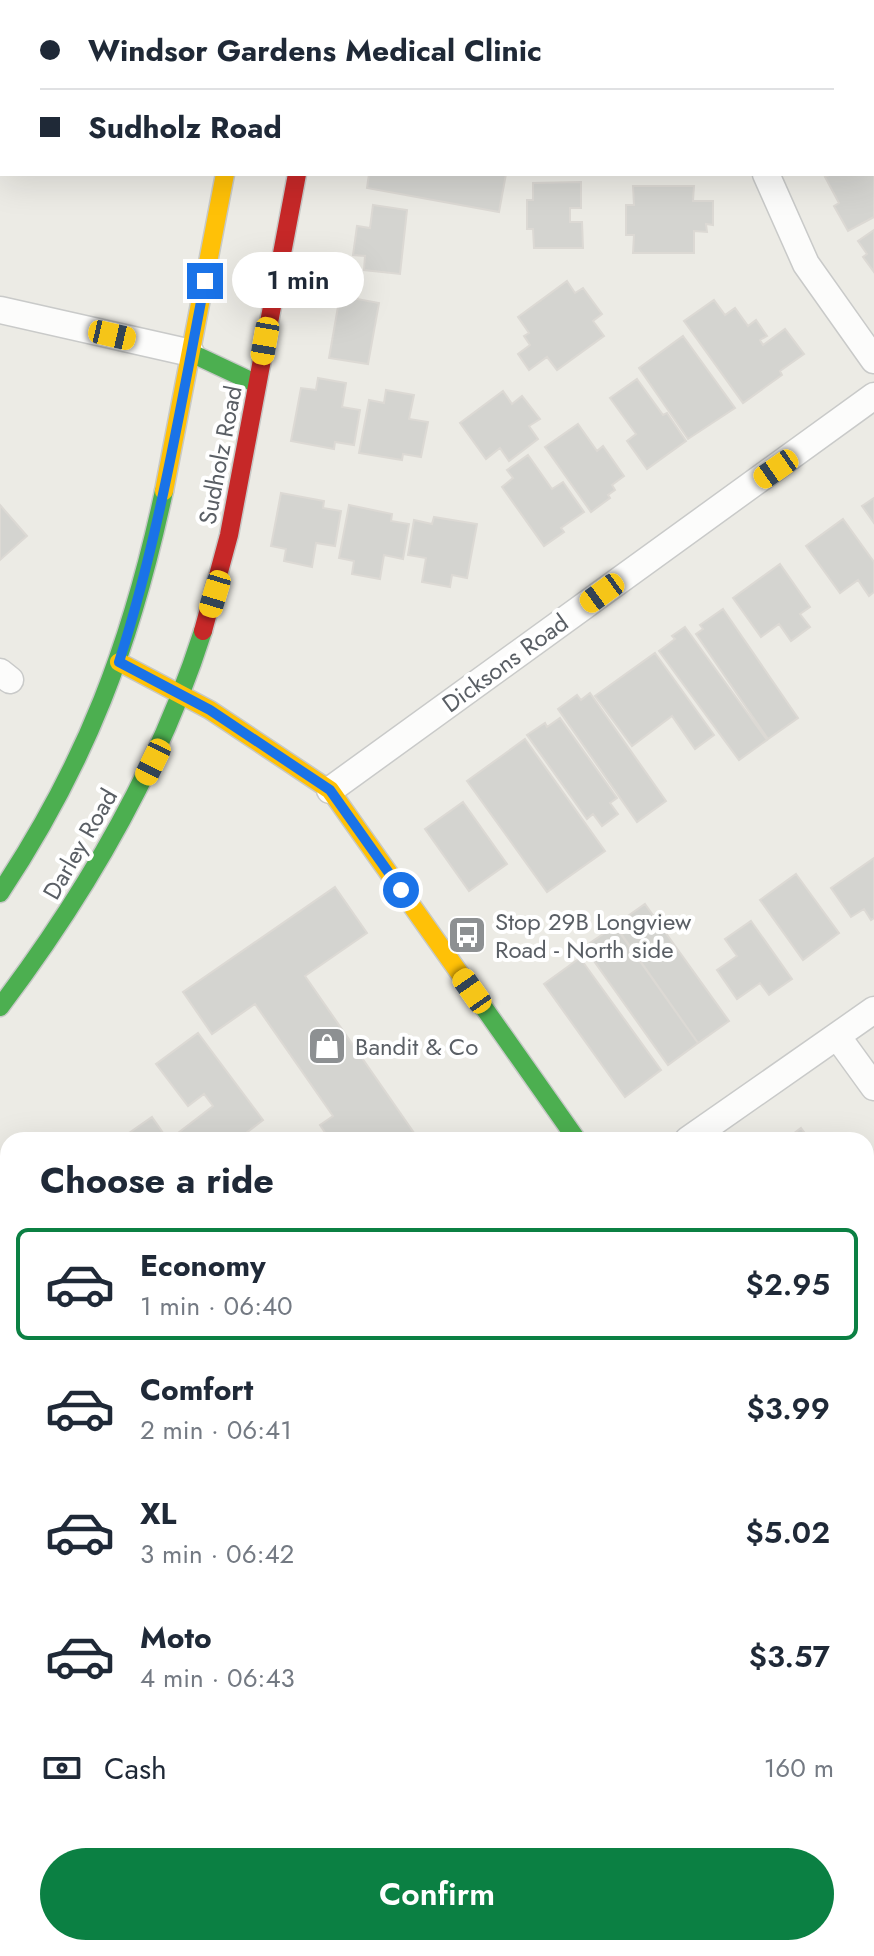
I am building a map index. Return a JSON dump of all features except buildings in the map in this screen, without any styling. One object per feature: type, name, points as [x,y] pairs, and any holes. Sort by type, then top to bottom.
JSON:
[{"type":"main road","name":"Sudholz Road","points":[[119,662],[156,532],[225,176]]},
{"type":"main road","name":"Sudholz Road","points":[[181,693],[226,551],[297,176]]},
{"type":"main road","points":[[191,353],[257,384]]},
{"type":"main road","points":[[119,662],[181,693],[330,790],[571,1132]]},
{"type":"main road","name":"Darley Road","points":[[0,893],[66,783],[119,662]]},
{"type":"main road","name":"Darley Road","points":[[0,1007],[42,953],[98,866],[153,762],[181,693]]},
{"type":"street","points":[[767,176],[806,264],[874,360]]},
{"type":"street","points":[[0,310],[191,353]]},
{"type":"street","name":"Dicksons Road","points":[[330,790],[874,396]]},
{"type":"street","points":[[699,1132],[874,1010]]},
{"type":"street","points":[[837,1036],[874,1087]]},
{"type":"traffic: fast","points":[[191,353],[257,384]]},
{"type":"traffic: fast","points":[[0,893],[58,796],[102,700],[137,600],[164,491]]},
{"type":"traffic: fast","points":[[0,1007],[62,919],[118,828],[165,732],[203,631]]},
{"type":"traffic: fast","points":[[470,988],[571,1132]]},
{"type":"traffic: slow","points":[[164,491],[225,176]]},
{"type":"traffic: slow","points":[[119,662],[210,710],[330,790],[470,988]]},
{"type":"traffic: jam","points":[[203,631],[229,535],[297,176]]},
{"type":"place","name":"Stop 29B Longview Road - North side","points":[[467,935]]},
{"type":"place","name":"Bandit & Co","points":[[327,1046]]},
{"type":"route","points":[[205,281],[156,532],[119,662],[210,710],[330,790],[401,890]]}]
